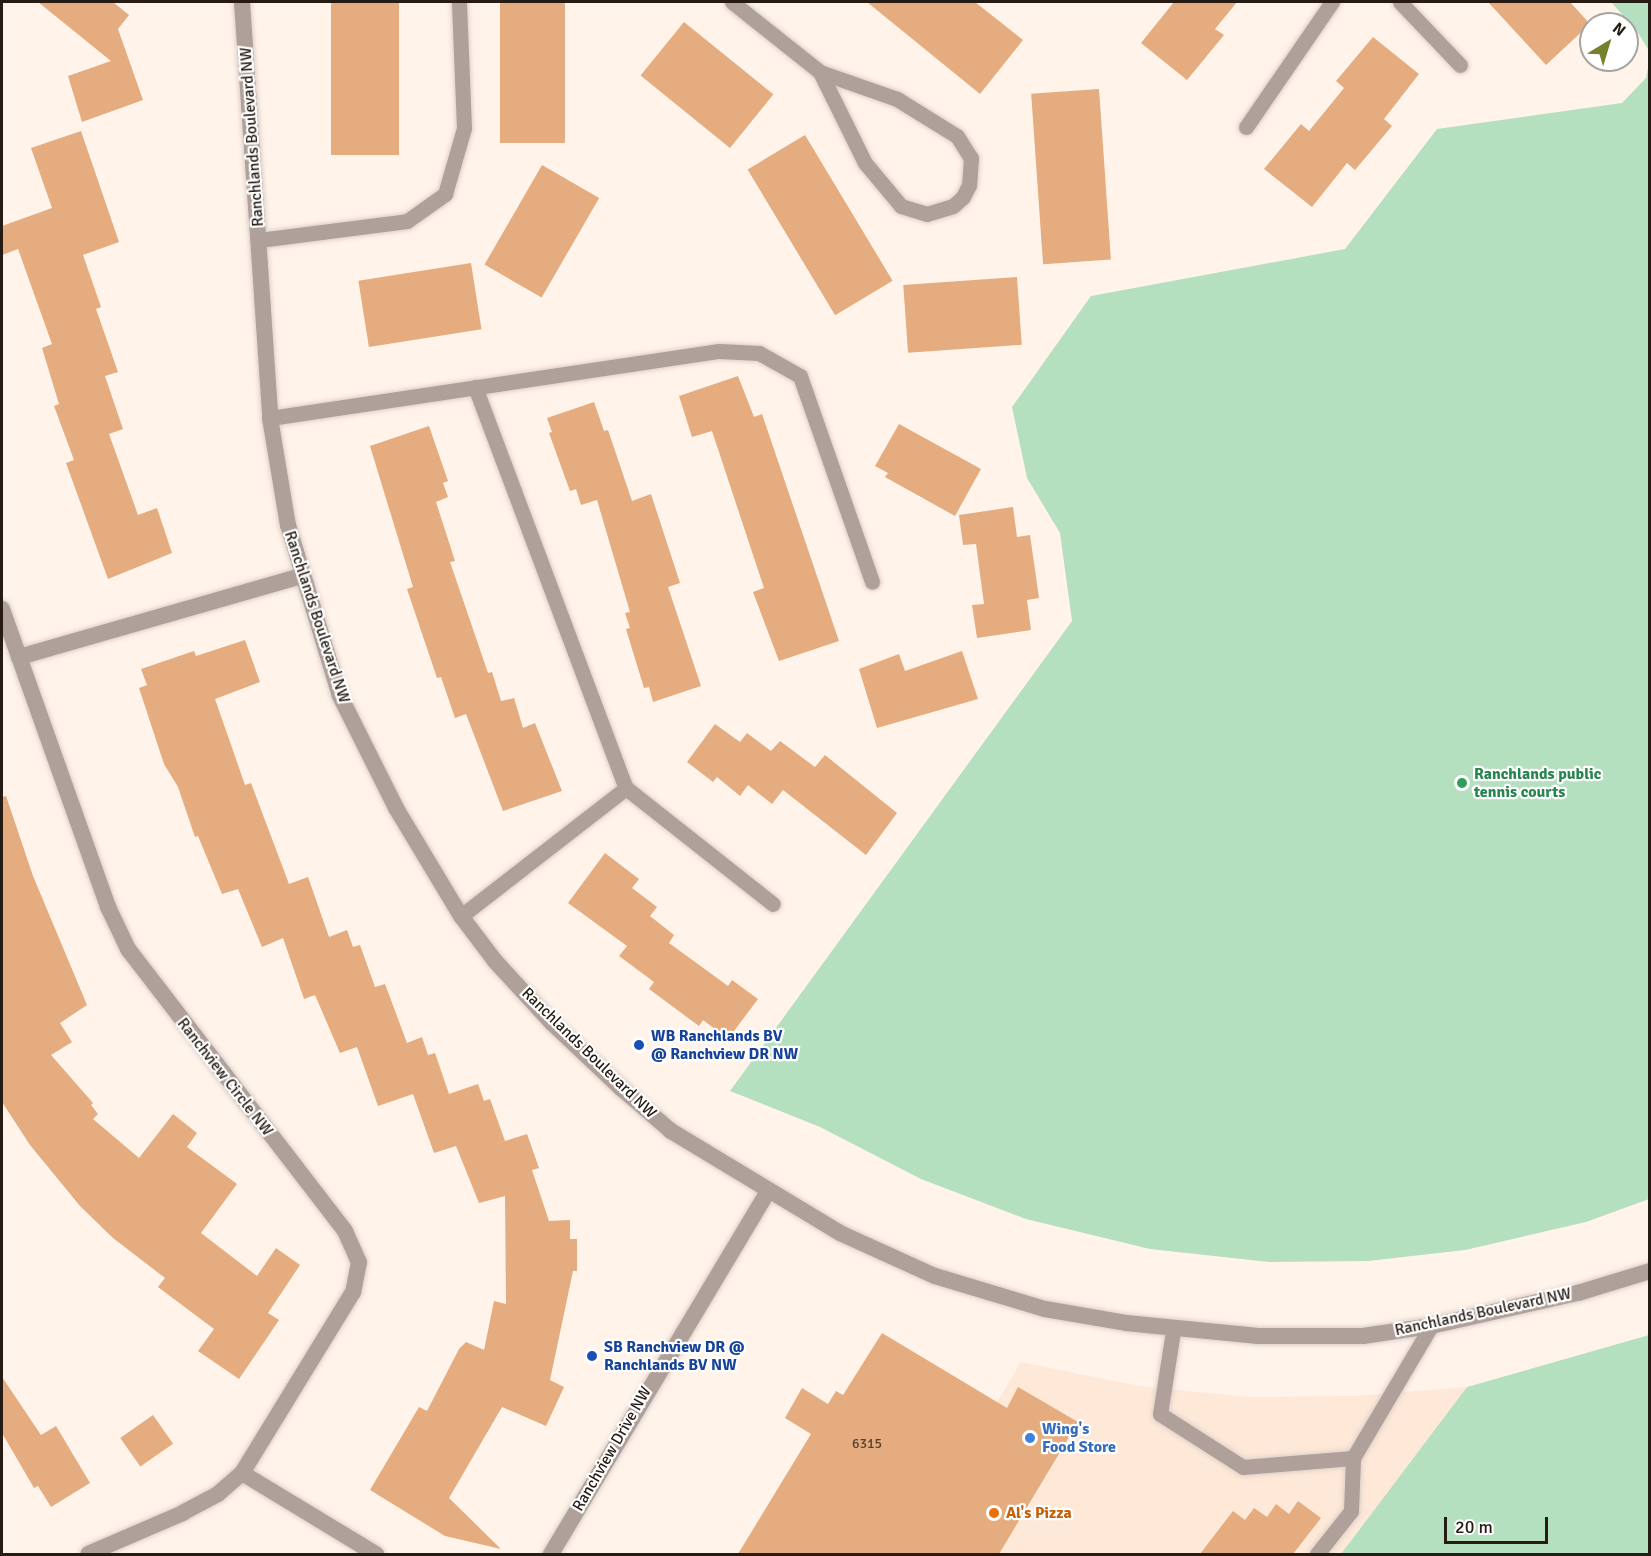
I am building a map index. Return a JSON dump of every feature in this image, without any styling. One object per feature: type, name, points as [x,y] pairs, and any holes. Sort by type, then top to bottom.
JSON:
[{"type":"street","name":"Ranchlands Boulevard NW","points":[[242,2],[270,418],[288,525],[301,576],[340,696],[396,808],[461,916],[495,961],[552,1023],[622,1089],[671,1131],[840,1233],[935,1276],[1045,1309],[1173,1330],[1258,1336],[1363,1336],[1431,1326],[1578,1293],[1650,1270]]},
{"type":"street","points":[[19,657],[301,576]]},
{"type":"street","name":"Ranchview Circle NW","points":[[2,609],[108,906],[128,950],[345,1231],[359,1262],[353,1292],[242,1473],[218,1494],[183,1514],[88,1554]]},
{"type":"street","name":"Ranchview Drive NW","points":[[551,1554],[768,1191]]},
{"type":"street","points":[[242,1473],[376,1554]]},
{"type":"lane","points":[[259,240],[407,221],[445,194],[464,128],[459,2]]},
{"type":"lane","points":[[732,2],[820,72],[897,99],[957,136],[971,158],[969,185],[963,197],[953,206],[927,214],[901,206],[865,164],[820,72]]},
{"type":"lane","points":[[1246,127],[1332,2]]},
{"type":"lane","points":[[1400,2],[1460,65]]},
{"type":"lane","points":[[270,418],[718,351],[759,353],[800,376],[872,582]]},
{"type":"lane","points":[[475,387],[626,788],[773,904]]},
{"type":"lane","points":[[461,916],[626,788]]},
{"type":"lane","points":[[1317,1554],[1351,1511],[1353,1458],[1431,1326]]},
{"type":"lane","points":[[1173,1330],[1160,1414],[1243,1467],[1353,1458]]},
{"type":"shaded area","points":[[1021,1362],[1138,1386],[1248,1397],[1356,1396],[1467,1387],[1341,1554],[908,1554]]},
{"type":"green space","points":[[1611,2],[1649,2],[1649,51],[1639,34],[1639,12],[1620,12]]},
{"type":"green space","points":[[1649,63],[1649,1199],[1586,1222],[1465,1250],[1368,1261],[1269,1262],[1150,1249],[1026,1219],[921,1179],[820,1127],[730,1091],[1072,621],[1060,533],[1027,478],[1012,407],[1091,296],[1345,249],[1437,129],[1622,103],[1646,78]]},
{"type":"green space","points":[[1649,1335],[1649,1554],[1341,1554],[1467,1387]]},
{"type":"building","points":[[38,2],[113,2],[129,15],[118,29],[143,100],[82,122],[68,76],[111,61]]},
{"type":"building","points":[[331,2],[399,2],[399,155],[331,155]]},
{"type":"building","points":[[500,2],[565,2],[565,143],[500,143]]},
{"type":"building","points":[[867,2],[975,2],[1023,40],[980,94]]},
{"type":"building","points":[[1174,2],[1237,2],[1215,29],[1224,35],[1187,80],[1141,43]]},
{"type":"building","points":[[1488,2],[1570,2],[1579,12],[1579,34],[1546,65]]},
{"type":"building","points":[[684,22],[773,94],[730,148],[641,76]]},
{"type":"building","points":[[1373,37],[1419,74],[1384,119],[1392,126],[1355,170],[1347,163],[1312,207],[1264,169],[1301,124],[1309,131],[1344,88],[1336,81]]},
{"type":"building","points":[[1099,89],[1111,260],[1043,264],[1031,94]]},
{"type":"building","points":[[81,131],[119,242],[83,255],[101,307],[96,309],[118,372],[105,376],[123,429],[109,434],[138,515],[157,508],[172,553],[108,579],[66,463],[74,460],[54,406],[59,404],[42,348],[52,344],[18,249],[2,255],[2,226],[52,208],[31,148]]},
{"type":"building","points":[[805,135],[893,281],[835,315],[748,170]]},
{"type":"building","points":[[542,165],[599,198],[542,298],[485,265]]},
{"type":"building","points":[[471,263],[481,329],[369,347],[358,281]]},
{"type":"building","points":[[1017,277],[1022,345],[908,353],[903,285]]},
{"type":"building","points":[[738,376],[754,417],[762,414],[839,641],[779,661],[753,592],[764,588],[712,431],[692,437],[679,396]]},
{"type":"building","points":[[594,402],[604,431],[608,430],[632,501],[651,494],[680,583],[668,587],[701,686],[653,702],[649,687],[644,688],[626,629],[630,628],[625,613],[630,612],[597,500],[581,505],[576,489],[570,491],[549,433],[552,432],[547,418]]},
{"type":"building","points":[[899,424],[981,469],[955,516],[885,477],[888,473],[875,466]]},
{"type":"building","points":[[429,426],[448,481],[443,483],[448,497],[436,502],[455,561],[450,562],[488,673],[492,672],[501,701],[514,698],[523,728],[535,723],[562,791],[503,811],[466,714],[455,718],[441,677],[437,678],[407,589],[413,587],[370,446]]},
{"type":"building","points":[[1013,507],[1017,537],[1030,535],[1039,598],[1027,600],[1031,630],[977,638],[972,605],[984,604],[976,544],[963,545],[959,515]]},
{"type":"building","points":[[245,640],[260,682],[215,699],[245,785],[251,783],[289,884],[308,877],[329,937],[347,930],[353,947],[360,945],[375,987],[385,984],[407,1043],[422,1037],[428,1055],[435,1053],[449,1094],[478,1084],[484,1101],[490,1099],[505,1141],[527,1134],[539,1168],[532,1170],[549,1221],[570,1220],[570,1239],[577,1239],[577,1271],[573,1271],[550,1380],[564,1387],[546,1426],[502,1407],[449,1498],[501,1549],[445,1536],[370,1490],[419,1407],[427,1411],[459,1349],[466,1342],[484,1350],[494,1301],[506,1304],[505,1196],[479,1203],[456,1146],[434,1153],[413,1094],[378,1106],[357,1047],[340,1053],[315,995],[304,999],[283,938],[262,947],[238,889],[222,894],[198,836],[195,837],[178,787],[164,764],[139,688],[147,685],[141,669],[194,651],[196,656]]},
{"type":"building","points":[[962,651],[978,699],[877,728],[859,669],[899,654],[905,671]]},
{"type":"building","points":[[715,724],[740,742],[747,733],[771,751],[780,741],[815,767],[825,755],[897,813],[866,855],[783,790],[772,804],[748,785],[740,796],[717,777],[713,782],[687,762]]},
{"type":"building","points":[[6,796],[33,876],[87,1005],[60,1023],[72,1042],[51,1055],[93,1103],[91,1105],[98,1114],[93,1119],[139,1158],[173,1114],[197,1133],[187,1147],[237,1184],[201,1233],[257,1276],[276,1248],[300,1265],[268,1313],[279,1320],[239,1379],[198,1351],[214,1329],[158,1287],[165,1278],[113,1238],[80,1206],[30,1145],[2,1102],[2,797]]},
{"type":"building","points":[[605,853],[639,879],[632,888],[657,907],[650,916],[674,935],[669,943],[728,986],[732,980],[758,999],[728,1039],[703,1020],[699,1026],[649,989],[654,982],[619,956],[627,946],[568,903]]},
{"type":"building","points":[[882,1333],[1007,1408],[1018,1387],[1078,1422],[999,1554],[738,1554],[811,1434],[785,1418],[802,1388],[828,1404],[836,1391],[843,1395]]},
{"type":"building","points":[[2,1377],[41,1435],[56,1426],[90,1483],[51,1507],[38,1486],[34,1488],[2,1433]]},
{"type":"building","points":[[153,1415],[173,1444],[140,1467],[120,1438]]},
{"type":"building","points":[[1298,1501],[1321,1518],[1293,1554],[1200,1554],[1233,1511],[1245,1520],[1254,1508],[1267,1517],[1276,1504],[1289,1514]]},
{"type":"place","name":"Ranchlands public tennis courts","points":[[1462,783]]},
{"type":"place","name":"WB Ranchlands BV @ Ranchview DR NW","points":[[639,1045]]},
{"type":"place","name":"SB Ranchview DR @ Ranchlands BV NW","points":[[592,1356]]},
{"type":"place","name":"Wing's Food Store","points":[[1030,1438]]},
{"type":"place","name":"Al's Pizza","points":[[994,1513]]}]
